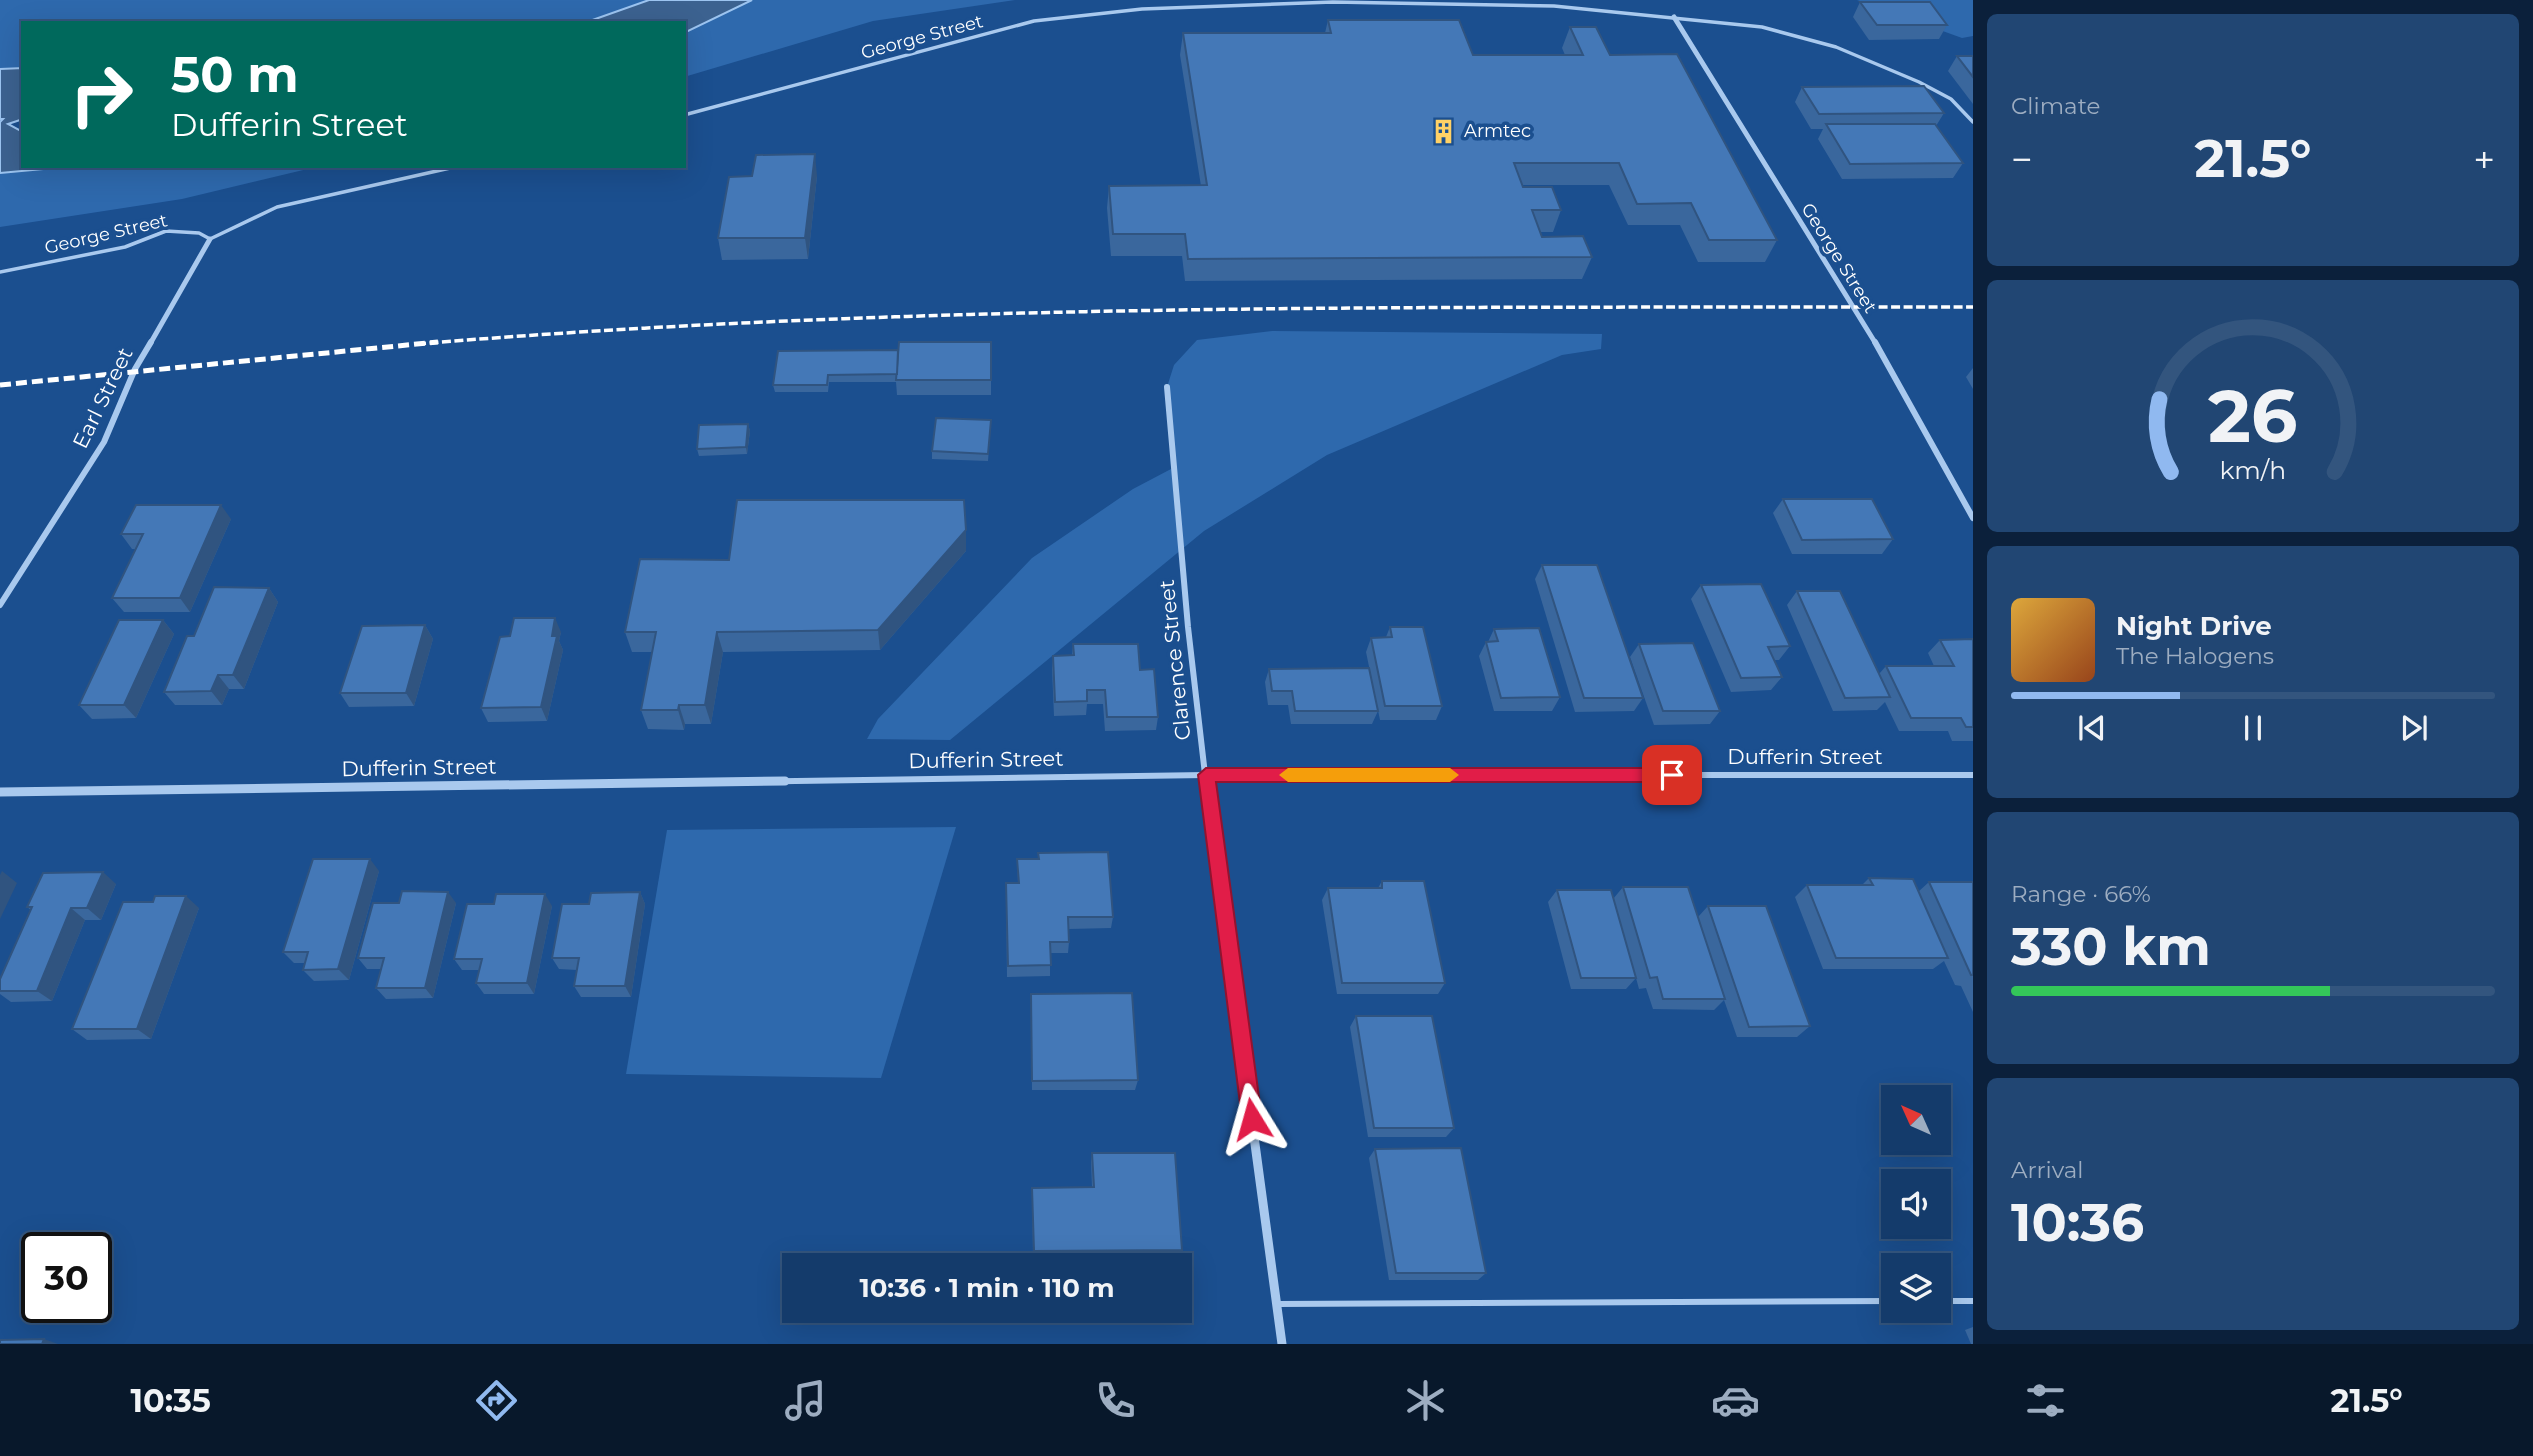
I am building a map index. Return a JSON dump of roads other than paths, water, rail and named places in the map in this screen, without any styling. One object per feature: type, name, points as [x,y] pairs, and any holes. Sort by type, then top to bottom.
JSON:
[{"type":"street","name":"George Street","points":[[1674,17],[1855,307],[1973,518]]},
{"type":"street","name":"Earl Street","points":[[0,605],[104,442],[135,369],[210,239]]},
{"type":"street","name":"Clarence Street","points":[[1167,387],[1171,469],[1206,775],[1282,1344]]},
{"type":"street","name":"Dufferin Street","points":[[0,792],[1206,775],[1973,775]]},
{"type":"lane","name":"George Street","points":[[686,114],[1034,21],[1142,9],[1347,2],[1554,6],[1762,27],[1836,47],[1951,99],[1973,122]]},
{"type":"lane","points":[[210,239],[277,207],[450,168]]},
{"type":"lane","name":"George Street","points":[[0,272],[125,247],[166,231],[199,233],[210,239]]},
{"type":"lane","points":[[1277,1304],[1881,1301]]},
{"type":"lane","points":[[1951,1301],[1973,1301]]},
{"type":"railway","points":[[419,344],[611,330],[1000,314],[1389,308],[1973,307]]},
{"type":"railway","points":[[419,344],[438,342]]},
{"type":"railway","points":[[0,385],[419,344]]},
{"type":"place","name":"Armtec","points":[[1444,131]]}]
